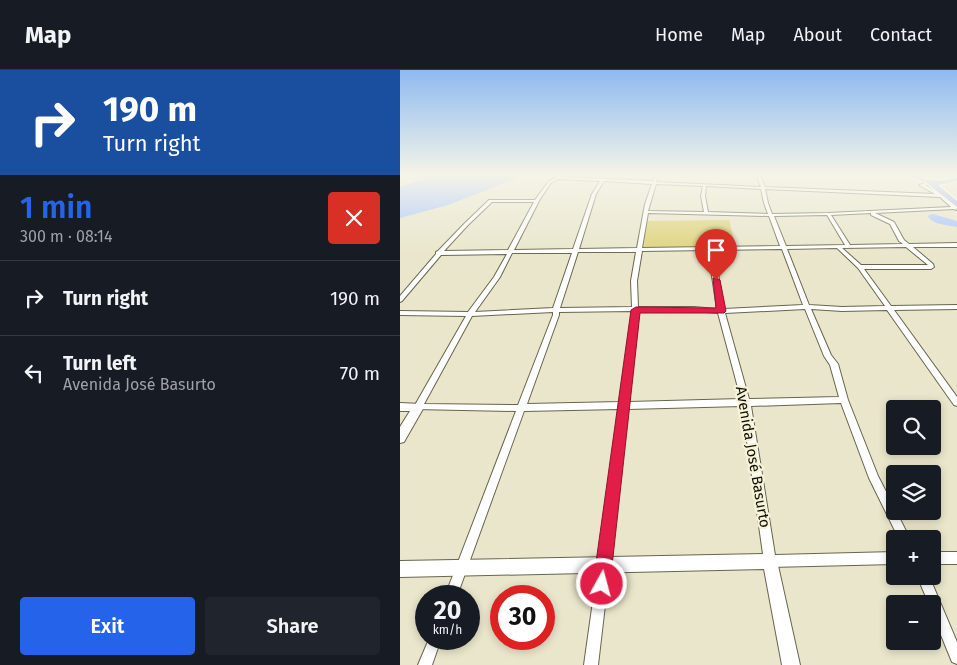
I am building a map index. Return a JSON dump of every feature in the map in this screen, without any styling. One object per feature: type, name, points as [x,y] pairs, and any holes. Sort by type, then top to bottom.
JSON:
[{"type":"street","points":[[400,300],[438,253],[469,220],[490,202]]},
{"type":"street","points":[[400,438],[470,314],[497,277],[537,202]]},
{"type":"street","points":[[455,585],[556,315],[591,202]]},
{"type":"street","points":[[591,665],[636,310],[634,281],[649,202]]},
{"type":"street","points":[[704,202],[706,213]]},
{"type":"street","points":[[766,202],[807,307],[828,356],[834,364],[844,400],[874,478],[900,530]]},
{"type":"street","points":[[646,212],[772,215],[868,213],[956,208]]},
{"type":"street","points":[[860,268],[931,267],[902,241],[892,222],[868,213]]},
{"type":"street","points":[[828,214],[849,247]]},
{"type":"street","points":[[438,253],[639,252],[957,245]]},
{"type":"street","points":[[839,248],[860,268],[957,403]]},
{"type":"street","name":"Avenida José Basurto","points":[[711,250],[721,311],[746,403],[770,561],[791,665]]},
{"type":"street","points":[[400,313],[470,314],[556,310],[721,311],[807,307],[957,308]]},
{"type":"street","points":[[400,407],[520,408],[844,400]]},
{"type":"street","points":[[400,569],[886,558]]},
{"type":"street","points":[[941,558],[957,558]]},
{"type":"street","points":[[927,585],[957,658]]},
{"type":"street","points":[[425,665],[431,650]]},
{"type":"shaded area","points":[[729,220],[736,247],[644,248],[646,221]]},
{"type":"water","points":[[400,202],[456,202],[448,205],[400,218]]},
{"type":"waterway","points":[[933,217],[941,221],[957,224]]},
{"type":"route","points":[[602,584],[636,310],[694,309],[721,311],[716,280]]}]
